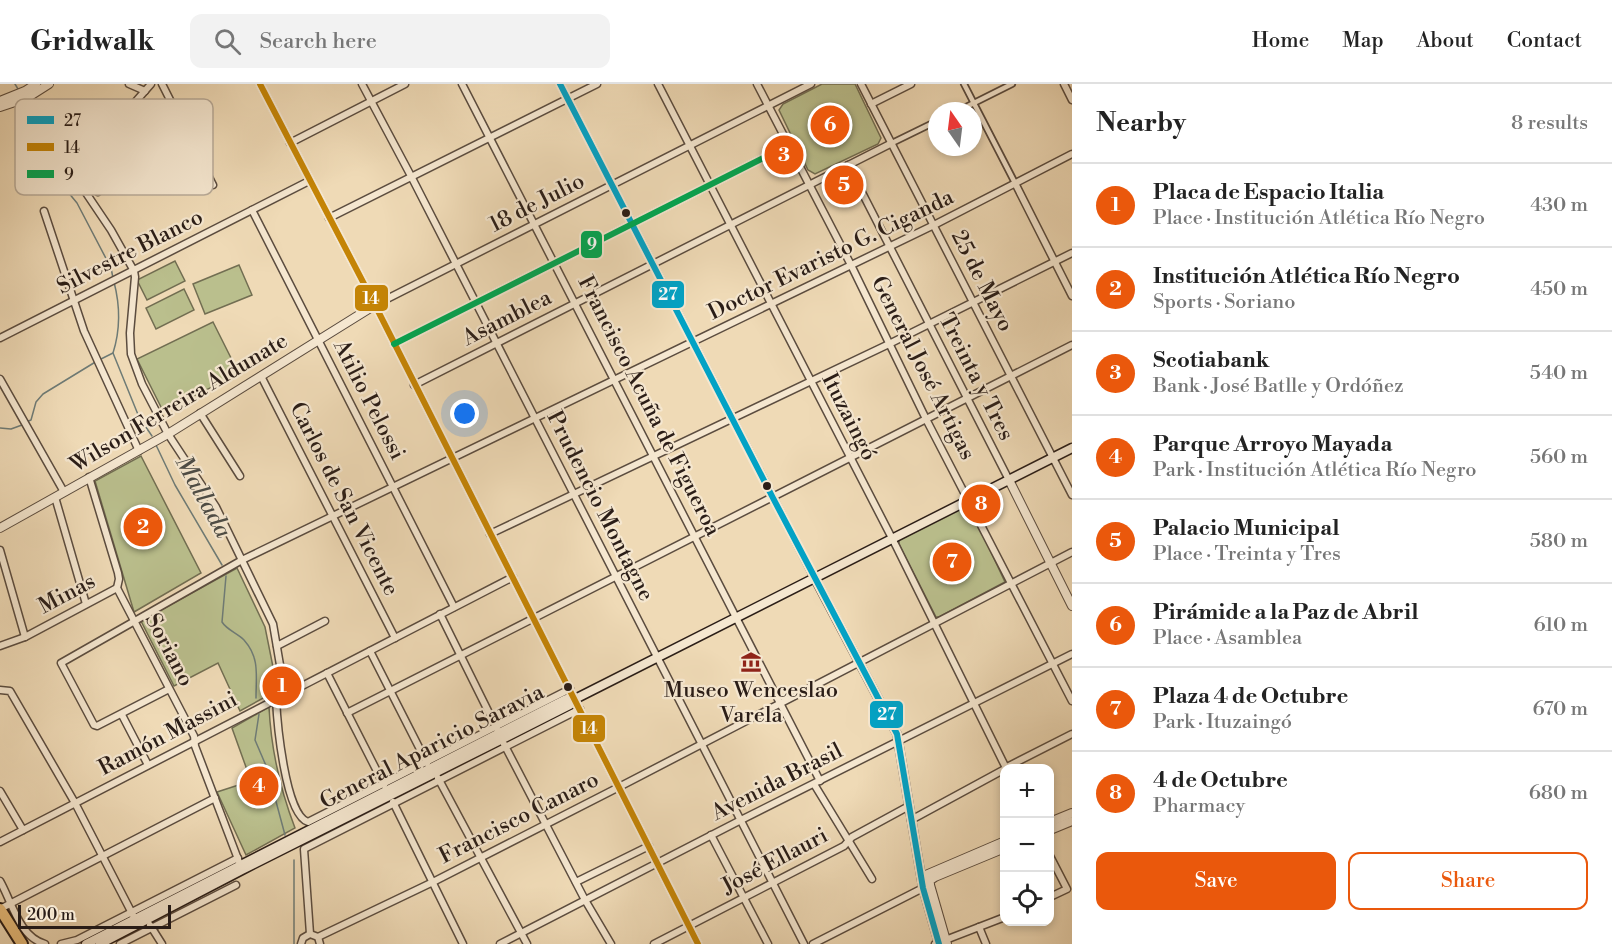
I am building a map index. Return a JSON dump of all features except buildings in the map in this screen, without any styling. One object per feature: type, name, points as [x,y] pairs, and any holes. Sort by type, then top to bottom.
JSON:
[{"type":"highway","points":[[3,907],[22,944]]},
{"type":"highway","points":[[0,923],[13,944]]},
{"type":"main road","name":"General Aparicio Saravia","points":[[86,944],[240,864],[501,736],[570,705],[575,699],[1072,448]]},
{"type":"main road","name":"General Aparicio Saravia","points":[[134,918],[149,923],[240,864]]},
{"type":"main road","name":"General Aparicio Saravia","points":[[100,944],[134,918]]},
{"type":"street","points":[[26,94],[36,84]]},
{"type":"street","points":[[16,99],[49,84]]},
{"type":"street","points":[[129,84],[145,91]]},
{"type":"street","points":[[138,99],[151,84]]},
{"type":"street","points":[[162,84],[170,99]]},
{"type":"street","points":[[260,84],[535,619],[698,944]]},
{"type":"street","name":"Prudencio Montagne","points":[[362,84],[804,944]]},
{"type":"street","points":[[290,142],[405,84]]},
{"type":"street","name":"Francisco Acuña de Figueroa","points":[[462,84],[780,702],[817,782],[848,841],[872,879]]},
{"type":"street","points":[[560,84],[899,741],[911,820],[941,943],[1000,919]]},
{"type":"street","points":[[329,218],[597,84]]},
{"type":"street","name":"Ituzaingó","points":[[658,84],[893,539],[1003,764]]},
{"type":"street","name":"General José Artigas","points":[[757,84],[851,265],[926,420],[1072,701]]},
{"type":"street","name":"18 de Julio","points":[[375,305],[811,84]]},
{"type":"street","name":"25 de Mayo","points":[[861,84],[1072,495]]},
{"type":"street","points":[[871,104],[911,84]]},
{"type":"street","points":[[964,84],[973,102]]},
{"type":"street","points":[[976,102],[1012,84]]},
{"type":"street","points":[[1064,84],[1072,100]]},
{"type":"street","points":[[0,101],[15,99]]},
{"type":"street","points":[[0,107],[15,100]]},
{"type":"street","points":[[982,119],[1072,296]]},
{"type":"street","name":"Asamblea","points":[[414,385],[928,125]]},
{"type":"street","points":[[394,344],[789,145]]},
{"type":"street","name":"Doctor Evaristo G. Ciganda","points":[[122,715],[100,726],[94,724],[61,663],[242,560],[890,247],[1072,154]]},
{"type":"street","name":"Treinta y Tres","points":[[848,165],[1072,606]]},
{"type":"street","name":"Silvestre Blanco","points":[[0,338],[309,181]]},
{"type":"street","points":[[86,195],[111,230],[134,271],[131,354],[142,384],[168,434],[216,507],[273,624],[280,665],[294,690]]},
{"type":"street","name":"Atilio Pelossi","points":[[252,210],[454,607]]},
{"type":"street","points":[[44,211],[84,331],[139,450]]},
{"type":"street","points":[[490,534],[1072,254]]},
{"type":"street","name":"Wilson Ferreira Aldunate","points":[[0,528],[168,434],[375,305]]},
{"type":"street","points":[[347,713],[1011,378],[1072,345]]},
{"type":"street","name":"Carlos de San Vicente","points":[[261,376],[395,638]]},
{"type":"street","points":[[0,379],[64,492]]},
{"type":"street","points":[[200,413],[240,476]]},
{"type":"street","name":"Soriano","points":[[89,477],[118,573],[117,588],[195,741],[240,864]]},
{"type":"street","points":[[55,497],[86,604]]},
{"type":"street","points":[[0,550],[25,637]]},
{"type":"street","name":"Francisco Canaro","points":[[320,942],[331,930],[433,882],[1072,552]]},
{"type":"street","name":"Ramón Massini","points":[[0,842],[513,577]]},
{"type":"street","name":"Minas","points":[[0,646],[25,637],[117,588]]},
{"type":"street","points":[[440,614],[585,900],[611,944]]},
{"type":"street","points":[[277,646],[325,621]]},
{"type":"street","points":[[370,651],[527,944]]},
{"type":"street","name":"Avenida Brasil","points":[[500,944],[740,820],[1072,654]]},
{"type":"street","points":[[327,673],[463,944]]},
{"type":"street","points":[[148,765],[122,715],[169,689]]},
{"type":"street","name":"General Aparicio Saravia","points":[[276,699],[280,745],[291,795],[301,818],[308,822],[388,793],[433,771],[501,736],[570,689]]},
{"type":"street","points":[[0,690],[10,691],[75,803],[134,918]]},
{"type":"street","name":"General Aparicio Saravia","points":[[501,736],[580,709]]},
{"type":"street","points":[[1013,764],[1072,734]]},
{"type":"street","points":[[911,820],[1000,771]]},
{"type":"street","points":[[0,791],[23,830]]},
{"type":"street","name":"General Aparicio Saravia","points":[[310,934],[304,849],[388,793]]},
{"type":"street","points":[[3,907],[215,798]]},
{"type":"street","name":"José Ellauri","points":[[654,944],[844,846],[852,837],[909,806]]},
{"type":"street","points":[[1054,820],[1072,813]]},
{"type":"street","points":[[1054,828],[1072,821]]},
{"type":"street","points":[[711,835],[768,944]]},
{"type":"street","points":[[813,944],[1000,844]]},
{"type":"street","points":[[576,882],[649,846]]},
{"type":"street","points":[[926,883],[1000,850]]},
{"type":"street","points":[[1054,864],[1067,889],[1054,895]]},
{"type":"street","points":[[0,881],[8,895],[3,907]]},
{"type":"street","name":"General Aparicio Saravia","points":[[120,944],[149,923],[236,885]]},
{"type":"street","points":[[3,907],[30,935],[45,944]]},
{"type":"street","name":"General Aparicio Saravia","points":[[61,944],[134,918]]},
{"type":"street","points":[[149,923],[162,944]]},
{"type":"street","points":[[979,927],[986,944]]},
{"type":"street","points":[[301,944],[303,938],[310,934],[320,942]]},
{"type":"green space","points":[[822,84],[855,84],[881,138],[878,144],[815,174],[808,170],[779,110],[783,104]]},
{"type":"green space","points":[[175,261],[185,281],[147,300],[137,280]]},
{"type":"green space","points":[[239,265],[252,295],[205,314],[193,284]]},
{"type":"green space","points":[[184,289],[194,310],[156,329],[146,308]]},
{"type":"green space","points":[[213,322],[239,374],[163,411],[137,359]]},
{"type":"green space","points":[[141,456],[201,573],[134,612],[95,481]]},
{"type":"green space","points":[[967,505],[970,507],[1005,582],[936,617],[899,540]]},
{"type":"green space","points":[[237,568],[265,627],[273,667],[285,686],[240,711],[218,663],[174,686],[141,621]]},
{"type":"green space","points":[[269,707],[277,768],[295,828],[246,855],[217,792],[251,781],[232,728]]},
{"type":"waterway","name":"Mallada","points":[[15,84],[18,89]]},
{"type":"waterway","name":"Mallada","points":[[70,195],[77,203],[111,268],[113,278]]},
{"type":"waterway","name":"Mallada","points":[[114,282],[118,318],[113,353],[139,417],[152,436]]},
{"type":"waterway","points":[[101,359],[113,353]]},
{"type":"waterway","points":[[26,422],[31,420],[36,402],[43,394],[97,361]]},
{"type":"waterway","points":[[0,428],[11,429],[22,425]]},
{"type":"waterway","name":"Mallada","points":[[156,445],[175,485],[222,565]]},
{"type":"waterway","name":"Mallada","points":[[226,576],[222,622],[244,640],[253,653],[256,667],[256,698]]},
{"type":"waterway","name":"Mallada","points":[[259,714],[255,740],[267,768],[285,835]]},
{"type":"waterway","name":"Mallada","points":[[294,860],[294,944]]},
{"type":"transit line","name":"14","points":[[260,84],[375,305],[698,944]]},
{"type":"transit line","name":"27","points":[[560,84],[897,734],[923,888],[939,944]]},
{"type":"transit line","name":"9","points":[[394,344],[789,145]]},
{"type":"place","name":"Pirámide a la Paz de Abril","points":[[830,125]]},
{"type":"place","name":"Scotiabank","points":[[784,155]]},
{"type":"place","name":"Palacio Municipal","points":[[844,185]]},
{"type":"place","name":"4 de Octubre","points":[[981,504]]},
{"type":"place","name":"Institución Atlética Río Negro","points":[[143,527]]},
{"type":"place","name":"Plaza 4 de Octubre","points":[[952,562]]},
{"type":"place","name":"Museo Wenceslao Varela","points":[[751,662]]},
{"type":"place","name":"Placa de Espacio Italia","points":[[282,686]]},
{"type":"place","name":"Parque Arroyo Mayada","points":[[259,786]]}]
